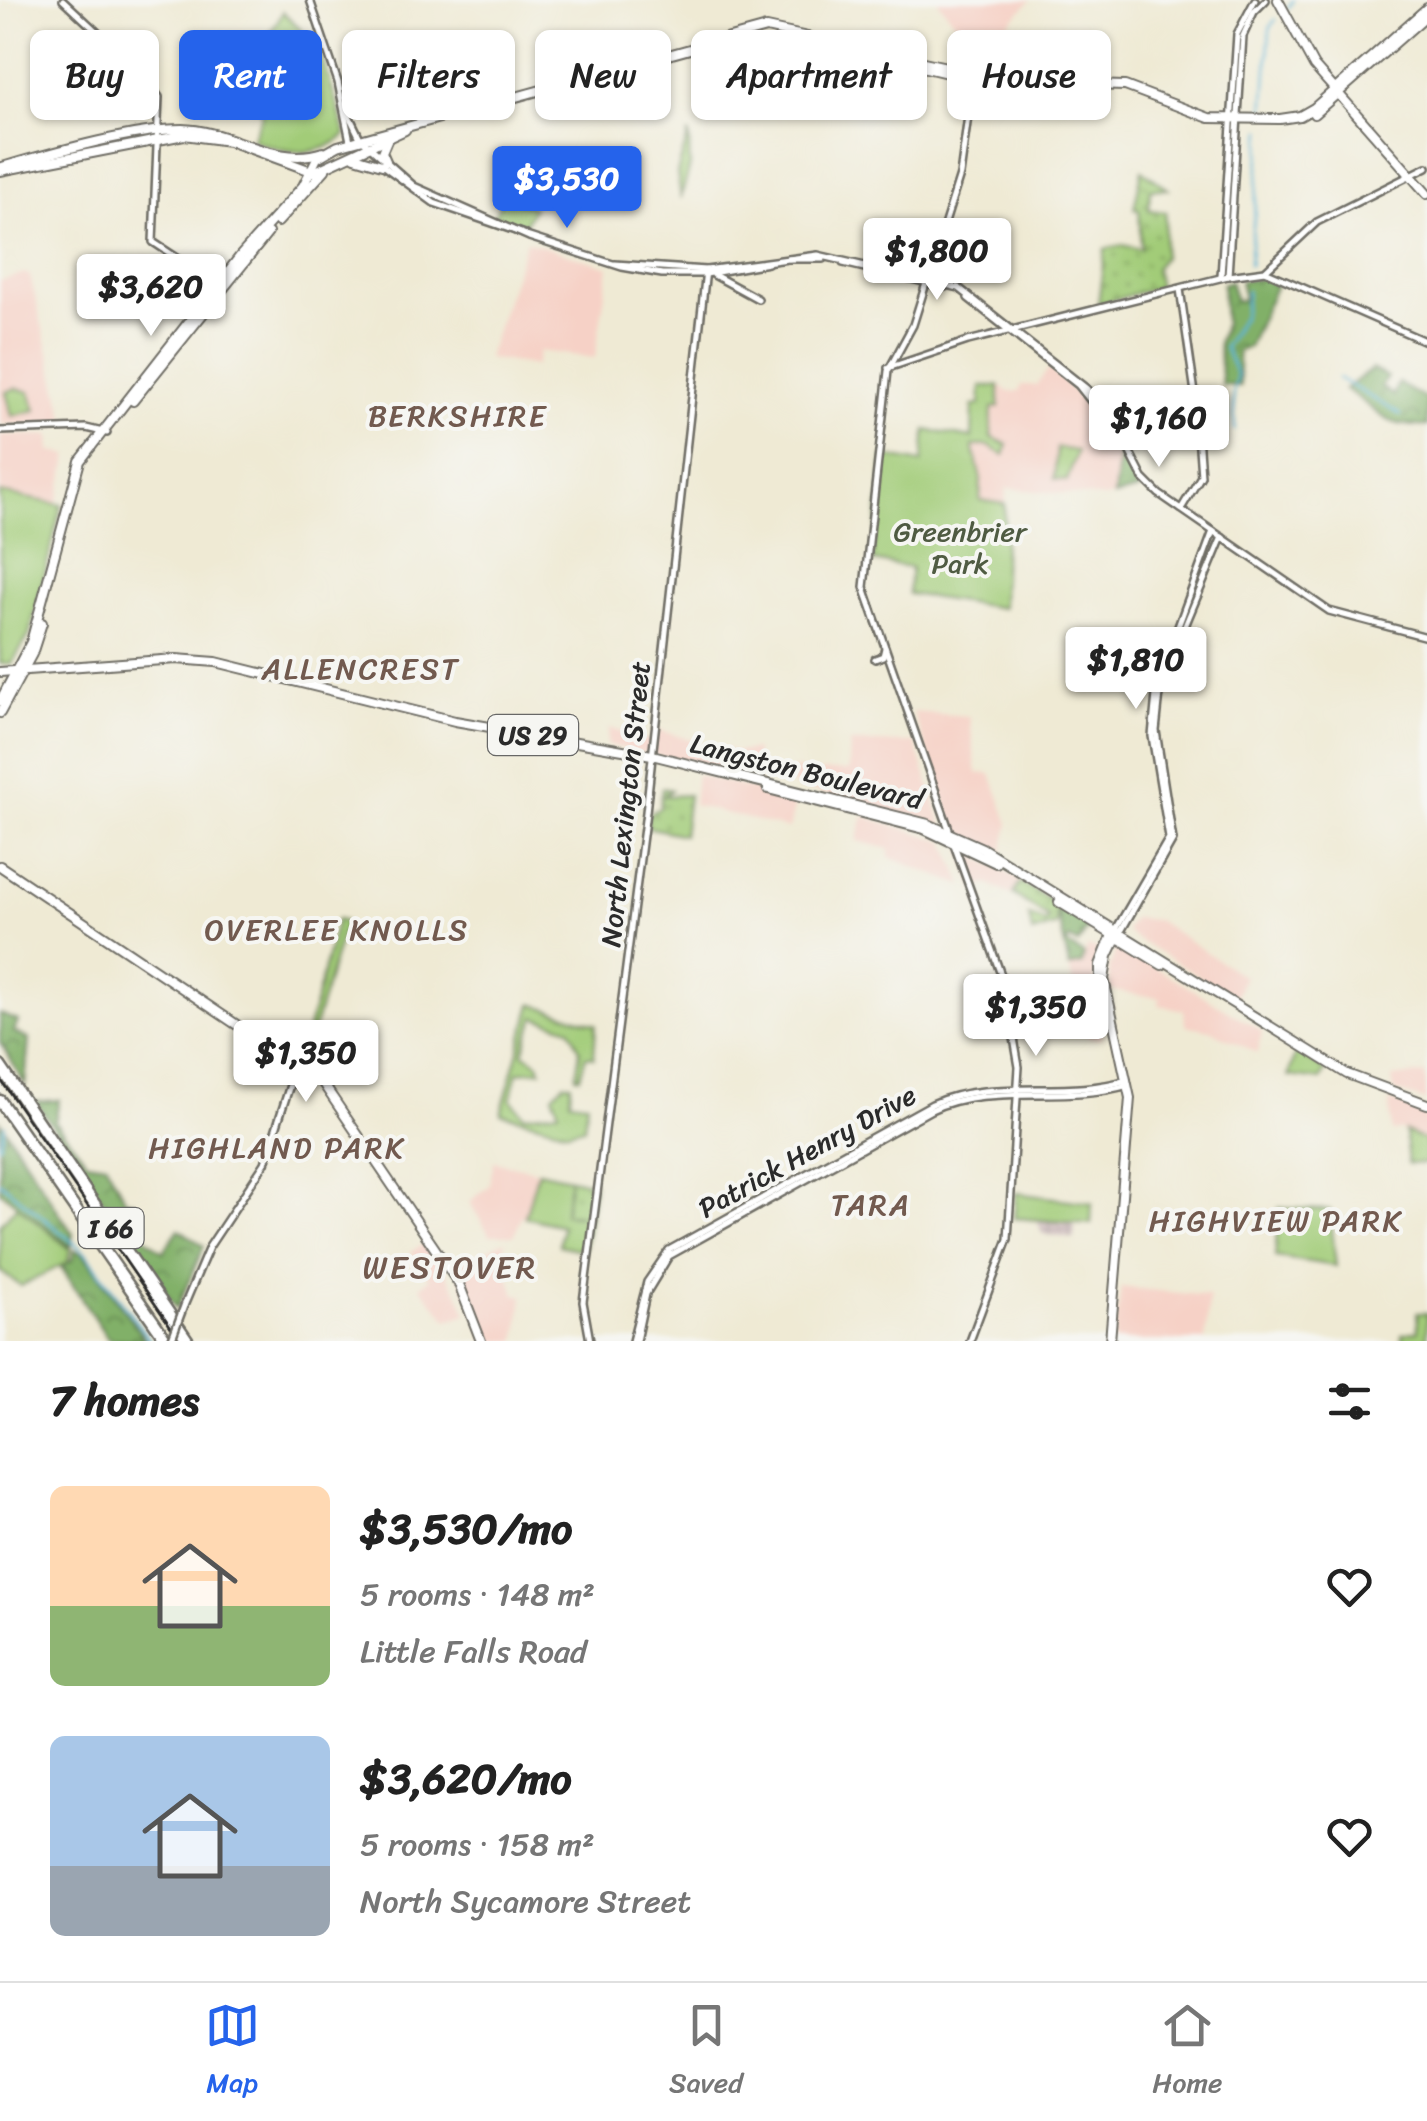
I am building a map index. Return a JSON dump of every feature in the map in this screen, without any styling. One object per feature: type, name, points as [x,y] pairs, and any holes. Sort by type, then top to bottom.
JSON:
[{"type":"highway","points":[[0,1057],[34,1116]]},
{"type":"highway","name":"I 66","points":[[0,1066],[188,1341]]},
{"type":"highway","name":"I 66","points":[[0,1105],[169,1341]]},
{"type":"main road","points":[[1278,0],[1302,46],[1336,91],[1427,194]]},
{"type":"main road","points":[[1111,86],[1124,86],[1209,118],[1264,124],[1307,118],[1427,12]]},
{"type":"main road","points":[[283,157],[300,158],[362,142],[766,28],[947,70]]},
{"type":"main road","points":[[362,142],[388,138],[458,114],[763,32],[786,33],[947,70]]},
{"type":"main road","points":[[160,134],[229,141],[297,170],[304,176],[304,189]]},
{"type":"main road","points":[[0,169],[160,134],[228,134],[312,171]]},
{"type":"main road","points":[[0,713],[37,622],[77,468],[220,286],[304,189],[325,170],[354,156],[384,163],[382,152],[388,138]]},
{"type":"main road","points":[[354,156],[362,142]]},
{"type":"main road","points":[[304,189],[317,158],[332,149]]},
{"type":"main road","points":[[297,170],[325,170]]},
{"type":"main road","points":[[43,669],[35,663],[36,645],[78,478],[104,432]]},
{"type":"main road","points":[[2,697],[36,645]]},
{"type":"main road","name":"Langston Boulevard","points":[[0,673],[176,660],[216,662],[454,721],[651,758],[904,817],[952,837],[1347,1074],[1427,1106]]},
{"type":"main road","points":[[0,673],[6,682],[2,697]]},
{"type":"main road","points":[[0,866],[297,1064],[328,1090],[452,1273],[481,1341]]},
{"type":"main road","points":[[1108,1341],[1125,1084],[1100,982],[1102,953],[1116,934]]},
{"type":"street","points":[[63,0],[152,85],[159,97],[153,242],[220,286]]},
{"type":"street","points":[[310,0],[344,105],[362,142],[384,163],[436,199],[615,264],[706,272],[726,279],[758,299]]},
{"type":"street","points":[[1236,119],[1237,34],[1255,0]]},
{"type":"street","points":[[1224,277],[1244,36],[1254,12],[1266,0]]},
{"type":"street","points":[[969,120],[964,161],[928,281],[913,325],[888,368],[864,587],[1010,1004],[1017,1094],[1008,1239],[970,1341]]},
{"type":"street","points":[[1265,271],[1316,222],[1427,167]]},
{"type":"street","points":[[706,272],[818,255],[928,281],[964,295],[1087,389],[1143,478],[1182,509],[1335,614],[1425,635]]},
{"type":"street","points":[[888,368],[1013,330],[1224,277],[1265,271],[1427,342]]},
{"type":"street","name":"North Lexington Street","points":[[590,1341],[583,1302],[651,758],[706,272]]},
{"type":"street","points":[[1180,289],[1195,393],[1201,476],[1182,509]]},
{"type":"street","points":[[0,431],[75,428],[104,432]]},
{"type":"street","points":[[1116,934],[1167,845],[1170,827],[1152,736],[1156,684],[1213,531]]},
{"type":"street","points":[[1116,934],[1173,840],[1156,731],[1161,684],[1222,537]]},
{"type":"street","points":[[875,658],[884,655],[885,646]]},
{"type":"street","points":[[169,1341],[194,1282],[265,1163],[297,1064]]},
{"type":"street","name":"Patrick Henry Drive","points":[[634,1341],[651,1283],[675,1252],[944,1104],[1125,1084]]},
{"type":"shaded area","points":[[937,0],[1031,0],[1003,30],[962,30]]},
{"type":"shaded area","points":[[526,241],[609,267],[595,358],[539,351],[536,366],[487,358]]},
{"type":"shaded area","points":[[25,273],[30,276],[66,421],[60,425],[0,424],[0,281]]},
{"type":"shaded area","points":[[1049,369],[1093,409],[1139,490],[1105,498],[1007,488],[1005,504],[980,501],[981,479],[973,445],[990,446],[1004,454],[1008,445],[991,438],[992,407],[999,407],[999,386],[1009,392],[1020,391],[1021,385],[1036,385]]},
{"type":"shaded area","points":[[0,435],[50,435],[51,451],[69,455],[57,505],[0,493]]},
{"type":"shaded area","points":[[913,712],[969,716],[977,773],[991,774],[1009,824],[1002,856],[955,830]]},
{"type":"shaded area","points":[[609,728],[651,741],[653,729],[736,752],[756,750],[753,776],[607,745]]},
{"type":"shaded area","points":[[850,743],[915,743],[943,826],[792,785],[793,768],[820,775],[821,771],[849,771]]},
{"type":"shaded area","points":[[696,775],[796,800],[789,829],[693,805]]},
{"type":"shaded area","points":[[864,816],[946,842],[963,886],[889,857],[890,849],[857,841]]},
{"type":"shaded area","points":[[962,849],[1020,880],[1011,895],[988,884],[974,889]]},
{"type":"shaded area","points":[[1134,918],[1157,920],[1244,977],[1235,998],[1129,934],[1126,930]]},
{"type":"shaded area","points":[[1118,945],[1262,1031],[1258,1053],[1210,1030],[1185,1025],[1184,1010],[1159,1005],[1160,998],[1110,990],[1109,968]]},
{"type":"shaded area","points":[[1087,947],[1099,950],[1094,976],[1102,1039],[1086,1036],[1069,967],[1082,964]]},
{"type":"shaded area","points":[[1425,1074],[1427,1101],[1394,1091],[1392,1078]]},
{"type":"shaded area","points":[[1389,1101],[1427,1111],[1427,1140],[1399,1130],[1392,1132]]},
{"type":"shaded area","points":[[494,1161],[594,1183],[590,1216],[565,1215],[563,1226],[521,1216],[515,1235],[490,1235],[469,1202],[489,1186]]},
{"type":"shaded area","points":[[1037,1220],[1075,1223],[1074,1239],[1042,1234]]},
{"type":"shaded area","points":[[505,1241],[501,1273],[509,1276],[515,1294],[523,1296],[519,1327],[516,1341],[486,1341],[455,1266]]},
{"type":"shaded area","points":[[426,1242],[467,1314],[448,1320],[420,1286],[430,1279],[411,1252]]},
{"type":"shaded area","points":[[1121,1287],[1209,1296],[1205,1341],[1114,1341]]},
{"type":"green space","points":[[283,12],[301,30],[272,30]]},
{"type":"green space","points":[[322,56],[346,135],[324,148],[300,152],[252,139],[260,120],[322,120]]},
{"type":"green space","points":[[689,133],[690,166],[681,198],[677,173]]},
{"type":"green space","points":[[1142,170],[1168,189],[1150,189],[1149,210],[1166,212],[1163,257],[1155,268],[1159,287],[1098,304],[1105,249],[1122,245],[1141,249],[1139,210],[1134,209]]},
{"type":"green space","points":[[504,196],[533,208],[524,225],[494,216]]},
{"type":"green space","points":[[1263,278],[1276,285],[1248,347],[1237,351],[1240,386],[1222,385],[1218,342],[1224,325],[1222,284],[1230,281],[1236,301],[1244,299],[1240,281]]},
{"type":"green space","points":[[1372,369],[1387,377],[1381,387],[1393,395],[1398,383],[1427,400],[1427,426],[1389,421],[1345,389]]},
{"type":"green space","name":"Greenbrier Park","points":[[981,386],[999,386],[999,407],[992,408],[991,437],[1008,445],[1004,455],[989,446],[973,446],[981,479],[980,500],[1005,504],[1002,608],[908,594],[911,568],[873,561],[884,456],[922,463],[926,430],[972,438],[973,406],[980,405]]},
{"type":"green space","points":[[16,388],[30,392],[36,410],[12,416],[6,392]]},
{"type":"green space","points":[[1099,434],[1111,435],[1139,490],[1114,496],[1119,453]]},
{"type":"green space","points":[[1057,448],[1077,451],[1067,481],[1054,479]]},
{"type":"green space","points":[[0,493],[62,505],[29,636],[12,663],[0,664]]},
{"type":"green space","points":[[662,788],[671,790],[664,796],[688,795],[683,835],[647,827],[648,814],[660,808]]},
{"type":"green space","points":[[1020,882],[1056,904],[1057,925],[1032,933],[1029,916],[1045,922],[1049,918],[1013,894]]},
{"type":"green space","points":[[1056,904],[1090,925],[1078,944],[1069,939],[1066,944],[1084,955],[1082,964],[1069,967]]},
{"type":"green space","points":[[337,919],[345,922],[304,1061],[300,1059]]},
{"type":"green space","points":[[532,1004],[596,1024],[594,1057],[586,1056],[580,1077],[576,1076],[580,1050],[570,1028],[535,1017],[523,1053],[539,1063],[541,1070],[518,1072],[511,1099],[524,1115],[559,1111],[553,1095],[564,1083],[571,1083],[570,1100],[587,1102],[584,1127],[568,1131],[501,1113]]},
{"type":"green space","points":[[0,1014],[18,1021],[14,1032],[29,1039],[25,1085],[0,1042]]},
{"type":"green space","points":[[1296,1052],[1325,1070],[1321,1080],[1288,1076]]},
{"type":"green space","points":[[59,1100],[55,1122],[87,1161],[106,1164],[127,1202],[132,1201],[146,1222],[135,1229],[163,1252],[179,1229],[204,1246],[177,1309],[36,1102]]},
{"type":"green space","points":[[0,1121],[73,1234],[71,1247],[0,1191]]},
{"type":"green space","points":[[1405,1132],[1427,1141],[1427,1163],[1408,1164]]},
{"type":"green space","points":[[538,1171],[570,1178],[564,1214],[590,1216],[584,1251],[559,1245],[562,1226],[525,1217]]},
{"type":"green space","points":[[570,1178],[594,1183],[590,1216],[564,1214]]},
{"type":"green space","points":[[1016,1193],[1092,1203],[1091,1224],[1014,1218]]},
{"type":"green space","points":[[17,1205],[70,1249],[68,1262],[21,1286],[0,1271],[0,1225]]},
{"type":"green space","points":[[1279,1208],[1330,1210],[1336,1266],[1275,1257]]},
{"type":"green space","points":[[74,1250],[84,1254],[146,1341],[108,1339],[61,1267],[72,1260]]},
{"type":"green space","points":[[1417,1313],[1427,1313],[1427,1341],[1402,1341],[1402,1334],[1418,1331]]},
{"type":"waterway","points":[[1288,9],[1293,0]]},
{"type":"waterway","points":[[1264,114],[1270,27],[1276,19]]},
{"type":"waterway","points":[[1249,265],[1263,129]]},
{"type":"waterway","points":[[1234,390],[1237,376],[1224,347],[1243,317],[1247,291]]},
{"type":"waterway","points":[[1338,378],[1401,415]]},
{"type":"waterway","points":[[1233,393],[1235,430]]},
{"type":"waterway","points":[[0,1145],[5,1125]]},
{"type":"waterway","points":[[0,1182],[86,1253],[150,1341]]},
{"type":"railway","points":[[0,1079],[171,1327]]},
{"type":"district","name":"BERKSHIRE","points":[[458,416]]},
{"type":"district","name":"ALLENCREST","points":[[361,669]]},
{"type":"district","name":"OVERLEE KNOLLS","points":[[337,930]]},
{"type":"district","name":"HIGHLAND PARK","points":[[277,1148]]},
{"type":"district","name":"TARA","points":[[871,1205]]},
{"type":"district","name":"HIGHVIEW PARK","points":[[1276,1221]]},
{"type":"district","name":"WESTOVER","points":[[450,1267]]}]
